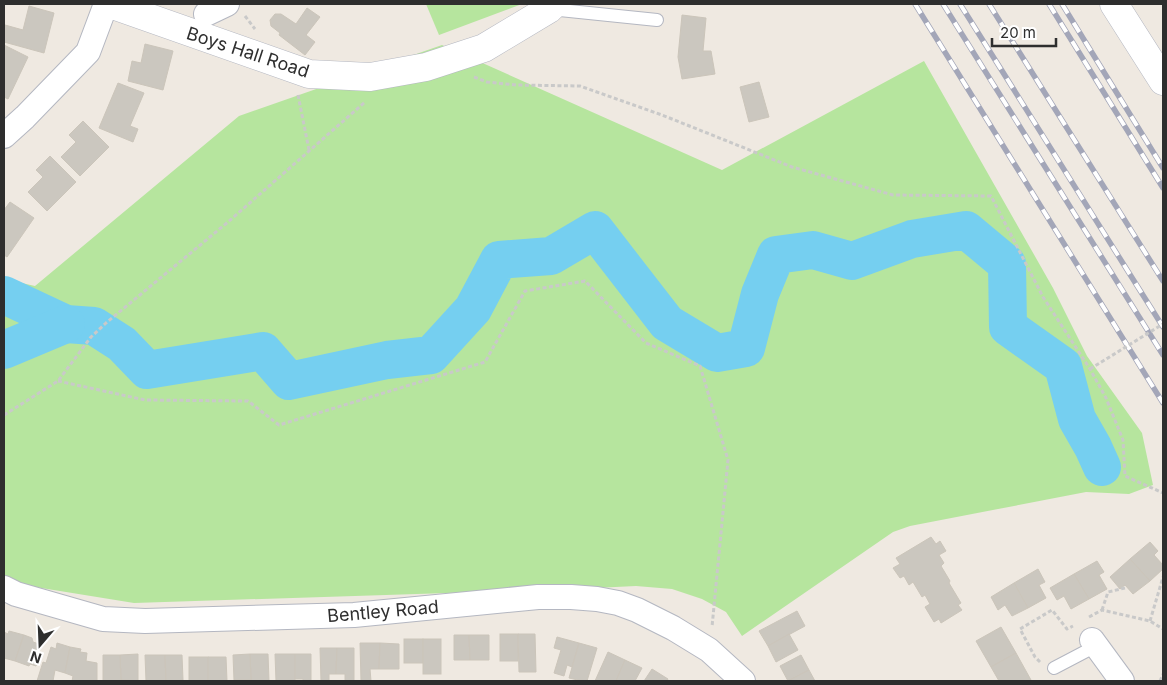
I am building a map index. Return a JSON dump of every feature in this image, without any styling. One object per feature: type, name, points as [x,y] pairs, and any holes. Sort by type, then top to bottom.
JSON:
[{"type":"street","name":"Boys Hall Road","points":[[108,4],[308,74],[370,77],[426,66],[484,48],[552,6]]},
{"type":"street","points":[[4,136],[88,52],[108,4]]},
{"type":"street","points":[[1114,4],[1163,81]]},
{"type":"street","name":"Boys Hall Road","points":[[206,14],[236,8]]},
{"type":"street","name":"Bentley Road","points":[[4,588],[16,594],[103,619],[145,621],[354,615],[538,597],[597,599],[618,603],[674,628],[709,650],[743,681]]},
{"type":"street","points":[[1090,636],[1122,681]]},
{"type":"lane","points":[[552,6],[657,20]]},
{"type":"lane","points":[[1054,668],[1090,636]]},
{"type":"path","points":[[472,76],[486,82],[516,85],[580,86],[662,115],[792,168],[893,195],[991,196],[1043,297],[1090,369],[1106,398],[1123,440],[1125,476],[1163,493]]},
{"type":"path","points":[[296,86],[309,151]]},
{"type":"path","points":[[4,415],[58,382],[91,337],[106,323],[228,222],[371,96]]},
{"type":"path","points":[[58,382],[144,400],[248,401],[278,425],[486,362],[525,291],[585,282],[646,344],[700,366],[728,460],[709,650]]},
{"type":"path","points":[[1090,369],[1163,324]]},
{"type":"path","points":[[1150,621],[1163,577]]},
{"type":"path","points":[[1041,664],[1035,657],[1020,628],[1052,610],[1067,630],[1090,636],[1108,592],[1125,588]]},
{"type":"path","points":[[1102,610],[1150,621],[1163,629]]},
{"type":"path","points":[[1160,681],[1163,674]]},
{"type":"green space","points":[[426,4],[522,4],[439,35]]},
{"type":"green space","points":[[442,45],[722,170],[924,61],[1053,288],[1087,356],[1142,433],[1153,485],[1129,494],[1086,492],[910,526],[893,532],[742,636],[726,612],[702,599],[672,589],[636,586],[134,603],[29,586],[4,575],[4,279],[35,286],[239,116]]},
{"type":"building","points":[[29,6],[54,13],[44,53],[4,42],[5,25],[23,30]]},
{"type":"building","points":[[307,8],[320,17],[306,35],[315,42],[305,55],[279,35],[280,33],[271,26],[270,20],[275,14],[281,14],[296,24]]},
{"type":"building","points":[[682,15],[706,18],[703,51],[711,51],[715,74],[682,79],[678,57]]},
{"type":"building","points":[[145,44],[173,51],[163,90],[128,81],[132,61],[141,63]]},
{"type":"building","points":[[4,45],[28,57],[8,99],[4,97]]},
{"type":"building","points":[[759,82],[769,117],[749,122],[740,87]]},
{"type":"building","points":[[118,83],[144,93],[130,126],[138,129],[133,142],[99,128]]},
{"type":"building","points":[[83,121],[109,147],[80,176],[61,157],[76,142],[69,135]]},
{"type":"building","points":[[50,156],[76,182],[47,211],[28,192],[43,177],[36,170]]},
{"type":"building","points":[[10,202],[34,218],[7,257],[4,255],[4,210]]},
{"type":"building","points":[[931,537],[936,544],[940,541],[946,551],[939,555],[944,563],[941,566],[961,603],[958,605],[962,610],[941,623],[939,619],[934,622],[925,607],[930,604],[925,595],[922,597],[913,582],[909,585],[904,576],[900,578],[893,568],[900,564],[896,558]]},
{"type":"building","points":[[1150,542],[1158,551],[1154,555],[1163,565],[1163,569],[1150,581],[1130,559]]},
{"type":"building","points":[[1130,559],[1150,581],[1133,594],[1125,585],[1120,589],[1110,577]]},
{"type":"building","points":[[1097,561],[1104,572],[1099,575],[1107,589],[1089,599],[1074,574]]},
{"type":"building","points":[[1038,569],[1045,582],[1039,585],[1046,598],[1028,608],[1014,583]]},
{"type":"building","points":[[1074,574],[1089,599],[1071,609],[1064,596],[1057,600],[1050,588]]},
{"type":"building","points":[[1014,583],[1028,608],[1012,616],[1005,605],[998,610],[991,597]]},
{"type":"building","points":[[797,611],[805,626],[768,646],[759,631]]},
{"type":"building","points":[[1001,627],[1016,653],[991,667],[976,641]]},
{"type":"building","points":[[9,631],[24,635],[15,661],[4,658],[4,632],[8,634]]},
{"type":"building","points":[[500,634],[518,634],[518,661],[500,661]]},
{"type":"building","points":[[518,634],[535,634],[536,672],[519,672]]},
{"type":"building","points":[[789,634],[798,650],[776,662],[768,646]]},
{"type":"building","points":[[24,635],[32,638],[33,642],[39,644],[36,653],[40,654],[36,666],[30,664],[29,666],[15,661]]},
{"type":"building","points":[[454,635],[469,635],[470,660],[454,660]]},
{"type":"building","points":[[469,635],[489,635],[489,660],[470,660]]},
{"type":"building","points":[[557,637],[579,643],[572,667],[567,665],[564,676],[554,673],[561,650],[554,648]]},
{"type":"building","points":[[404,639],[423,639],[423,663],[404,663]]},
{"type":"building","points":[[423,639],[441,639],[441,674],[423,674]]},
{"type":"building","points":[[57,643],[70,647],[65,673],[55,670],[53,681],[37,681],[43,662],[46,663],[51,647],[56,649]]},
{"type":"building","points":[[360,643],[380,643],[379,669],[370,669],[371,681],[361,681]]},
{"type":"building","points":[[380,643],[399,644],[399,669],[379,669]]},
{"type":"building","points":[[579,643],[597,648],[587,681],[569,678]]},
{"type":"building","points":[[70,647],[81,649],[80,652],[87,653],[86,661],[97,663],[97,681],[72,681],[73,676],[65,673]]},
{"type":"building","points":[[320,648],[337,648],[336,674],[329,674],[329,681],[321,681]]},
{"type":"building","points":[[337,648],[354,648],[354,681],[345,681],[345,674],[336,674]]},
{"type":"building","points":[[608,652],[625,660],[616,681],[595,681]]},
{"type":"building","points":[[1016,653],[1031,680],[999,681],[991,667]]},
{"type":"building","points":[[138,654],[138,681],[121,680],[120,655]]},
{"type":"building","points":[[250,654],[268,654],[269,681],[251,681]]},
{"type":"building","points":[[250,654],[251,680],[234,680],[233,655]]},
{"type":"building","points":[[275,654],[295,654],[295,681],[276,681]]},
{"type":"building","points":[[295,654],[311,654],[311,681],[295,679]]},
{"type":"building","points":[[103,655],[120,655],[121,681],[103,681]]},
{"type":"building","points":[[145,655],[165,655],[166,681],[146,681]]},
{"type":"building","points":[[165,655],[182,655],[183,680],[166,681]]},
{"type":"building","points":[[801,655],[809,670],[788,681],[780,666]]},
{"type":"building","points":[[189,657],[208,657],[208,681],[189,681]]},
{"type":"building","points":[[208,657],[226,657],[227,681],[208,681]]},
{"type":"building","points":[[625,660],[642,668],[635,681],[616,681]]},
{"type":"building","points":[[652,669],[668,679],[667,681],[644,681]]},
{"type":"building","points":[[809,670],[815,681],[788,681]]},
{"type":"waterway","points":[[4,295],[66,324],[94,326],[122,344],[147,370],[263,351],[289,381],[387,360],[431,355],[473,309],[499,260],[551,256],[595,230],[667,323],[717,353],[746,348],[760,294],[776,255],[813,250],[852,261],[912,239],[966,230],[1007,264],[1008,327],[1063,366],[1077,419],[1102,467]]},
{"type":"waterway","points":[[4,350],[66,324]]},
{"type":"railway","points":[[915,4],[1163,403]]},
{"type":"railway","points":[[943,4],[1163,355]]},
{"type":"railway","points":[[960,4],[1163,327]]},
{"type":"railway","points":[[989,4],[1163,281]]},
{"type":"railway","points":[[1049,4],[1163,188]]},
{"type":"railway","points":[[1062,4],[1163,168]]}]
